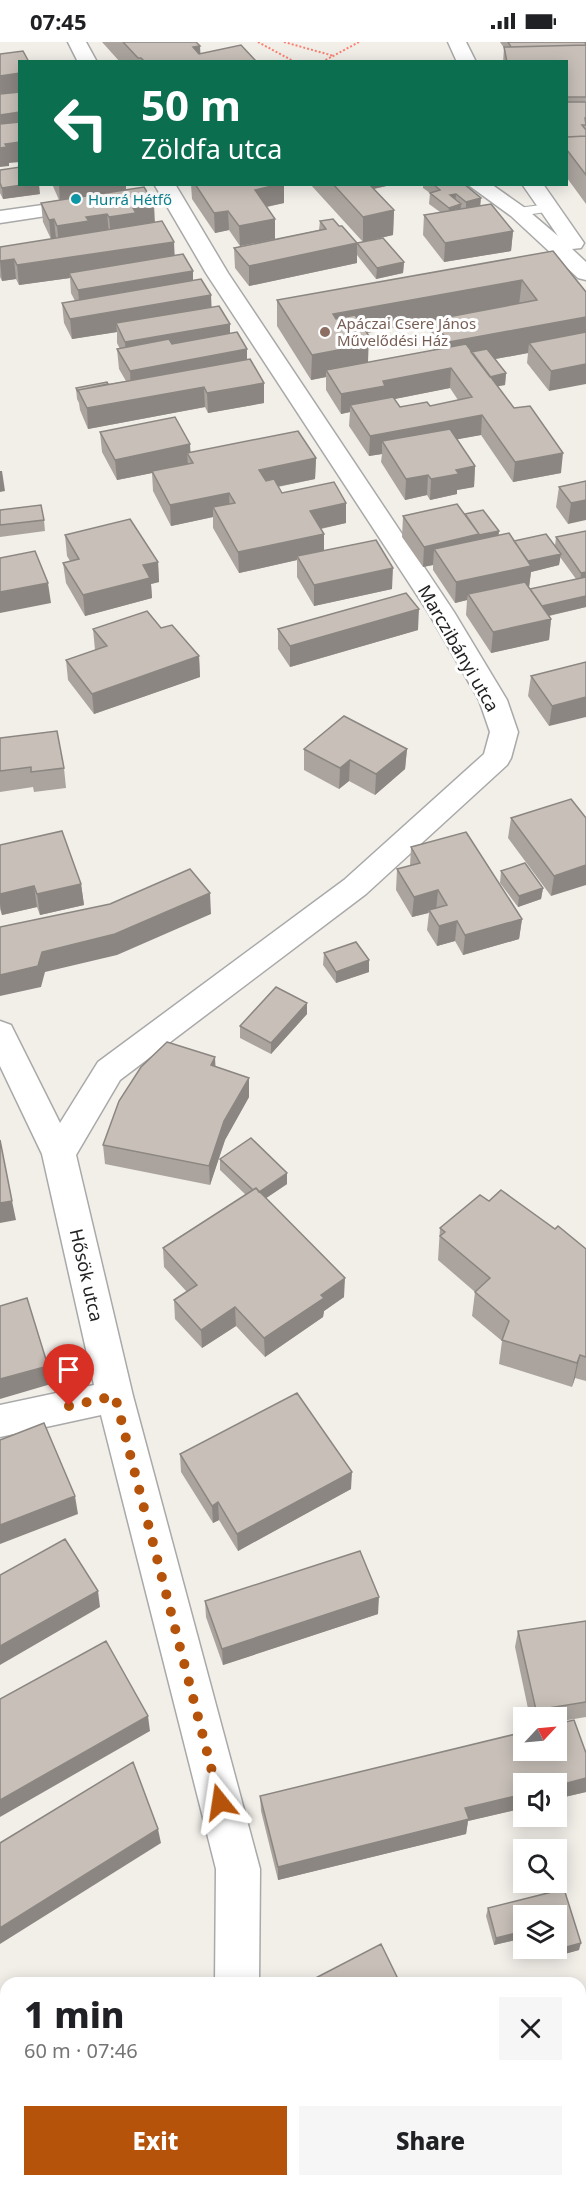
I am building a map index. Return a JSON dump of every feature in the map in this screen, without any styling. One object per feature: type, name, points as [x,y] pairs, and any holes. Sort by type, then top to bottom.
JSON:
[{"type":"street","points":[[77,42],[87,60]]},
{"type":"street","points":[[457,42],[466,60]]},
{"type":"street","points":[[480,186],[518,212],[586,273]]},
{"type":"street","points":[[533,186],[586,262]]},
{"type":"street","name":"Marczibányi utca","points":[[59,1154],[109,1071],[355,887],[497,758],[504,732],[493,700],[441,612],[218,273],[168,190]]},
{"type":"street","points":[[0,217],[102,202]]},
{"type":"street","name":"Hősök utca","points":[[0,1033],[59,1154],[115,1396],[238,1869],[237,1977]]},
{"type":"street","points":[[0,1421],[115,1396]]},
{"type":"lane","points":[[518,212],[549,208]]},
{"type":"path","points":[[258,42],[291,60]]},
{"type":"path","points":[[284,42],[334,56]]},
{"type":"path","points":[[326,60],[359,42]]},
{"type":"building","points":[[123,42],[196,42],[200,46],[193,47],[199,54],[241,45],[255,60],[143,60],[138,58]]},
{"type":"building","points":[[508,42],[585,42],[586,45],[511,47]]},
{"type":"building","points":[[586,45],[586,97],[568,97],[568,60],[507,60],[504,47]]},
{"type":"building","points":[[23,51],[28,60],[18,60],[18,73],[0,76],[0,54]]},
{"type":"building","points":[[18,92],[18,112],[0,115],[0,94]]},
{"type":"building","points":[[568,102],[586,102],[586,125],[582,125],[586,130],[586,136],[568,137]]},
{"type":"building","points":[[18,122],[18,142],[5,144],[7,147],[0,148],[0,124]]},
{"type":"building","points":[[586,136],[586,175],[568,151],[568,137]]},
{"type":"building","points":[[18,167],[18,186],[2,188],[0,170]]},
{"type":"building","points":[[196,186],[272,186],[255,190],[275,219],[239,226],[228,211],[214,213]]},
{"type":"building","points":[[335,186],[371,186],[394,210],[363,217]]},
{"type":"building","points":[[435,186],[466,186],[481,198],[466,202],[456,194],[450,195],[461,204],[449,208],[430,193],[440,190]]},
{"type":"building","points":[[144,187],[154,204],[133,208],[136,213],[109,217],[107,214],[86,217],[89,221],[57,226],[54,219],[49,220],[41,203]]},
{"type":"building","points":[[491,204],[513,231],[445,243],[424,215]]},
{"type":"building","points":[[333,219],[357,243],[249,266],[234,248],[326,229],[320,221]]},
{"type":"building","points":[[162,221],[174,242],[17,265],[14,259],[0,261],[0,247]]},
{"type":"building","points":[[383,238],[404,262],[377,268],[357,243]]},
{"type":"building","points":[[553,251],[586,292],[586,317],[449,342],[432,320],[537,300],[522,280],[333,314],[336,319],[355,315],[369,336],[349,340],[354,347],[312,355],[277,300]]},
{"type":"building","points":[[183,254],[193,271],[78,290],[69,273]]},
{"type":"building","points":[[201,279],[211,295],[70,319],[62,303]]},
{"type":"building","points":[[219,306],[230,324],[125,342],[116,323]]},
{"type":"building","points":[[237,332],[247,349],[130,371],[117,349],[169,339],[172,344]]},
{"type":"building","points":[[586,332],[586,364],[551,371],[529,343]]},
{"type":"building","points":[[466,344],[514,408],[530,406],[563,453],[515,462],[482,415],[370,436],[350,405],[393,397],[400,407],[427,402],[430,406],[472,397],[451,368],[383,381],[385,386],[341,394],[326,370]]},
{"type":"building","points":[[487,349],[506,373],[490,377],[471,352]]},
{"type":"building","points":[[250,359],[264,383],[207,393],[204,387],[87,408],[78,390]]},
{"type":"building","points":[[107,382],[108,384],[78,390],[78,392],[76,388]]},
{"type":"building","points":[[175,417],[190,444],[115,460],[100,432]]},
{"type":"building","points":[[450,429],[475,466],[456,470],[459,474],[431,479],[428,475],[406,479],[382,441]]},
{"type":"building","points":[[298,431],[316,458],[259,470],[266,481],[274,479],[282,493],[334,482],[346,503],[310,511],[324,534],[238,552],[213,507],[235,503],[229,493],[170,505],[152,471],[193,463],[187,453]]},
{"type":"building","points":[[586,481],[586,500],[571,503],[559,487]]},
{"type":"building","points":[[457,504],[479,534],[424,547],[403,516]]},
{"type":"building","points":[[41,505],[44,520],[0,525],[0,510]]},
{"type":"building","points":[[483,510],[499,531],[479,535],[465,514]]},
{"type":"building","points":[[130,519],[158,562],[143,565],[150,578],[83,595],[63,563],[79,559],[65,535]]},
{"type":"building","points":[[586,531],[586,572],[581,573],[556,537]]},
{"type":"building","points":[[509,533],[531,566],[456,582],[434,549]]},
{"type":"building","points":[[546,534],[561,554],[528,561],[514,541]]},
{"type":"building","points":[[376,540],[393,568],[314,585],[297,556]]},
{"type":"building","points":[[35,551],[48,583],[0,592],[0,558]]},
{"type":"building","points":[[586,577],[586,596],[542,606],[530,589]]},
{"type":"building","points":[[525,582],[551,619],[493,632],[468,594]]},
{"type":"building","points":[[406,593],[419,609],[290,646],[278,629]]},
{"type":"building","points":[[147,611],[161,628],[172,625],[199,656],[92,694],[66,660],[107,646],[93,629]]},
{"type":"building","points":[[586,662],[586,697],[552,706],[531,676]]},
{"type":"building","points":[[344,716],[407,749],[376,774],[350,760],[340,768],[304,749]]},
{"type":"building","points":[[57,731],[64,768],[31,772],[31,767],[0,771],[0,738]]},
{"type":"building","points":[[571,799],[586,818],[586,865],[554,876],[511,818]]},
{"type":"building","points":[[62,831],[81,884],[37,894],[34,886],[0,894],[0,845]]},
{"type":"building","points":[[466,832],[522,919],[465,935],[457,921],[439,926],[429,910],[447,905],[438,890],[414,897],[397,869],[420,863],[411,847]]},
{"type":"building","points":[[525,863],[543,888],[519,896],[501,871]]},
{"type":"building","points":[[190,869],[210,893],[115,934],[42,952],[38,966],[0,975],[0,927],[110,904]]},
{"type":"building","points":[[356,942],[369,960],[336,972],[324,953]]},
{"type":"building","points":[[276,987],[307,1003],[271,1043],[240,1026]]},
{"type":"building","points":[[167,1042],[215,1057],[211,1065],[249,1078],[224,1121],[209,1166],[103,1145],[119,1101],[141,1067]]},
{"type":"building","points":[[251,1138],[287,1173],[259,1192],[256,1188],[253,1190],[220,1159]]},
{"type":"building","points":[[0,1140],[12,1201],[0,1203]]},
{"type":"building","points":[[256,1188],[345,1278],[321,1295],[324,1298],[264,1338],[235,1307],[201,1330],[174,1300],[197,1285],[163,1248]]},
{"type":"building","points":[[501,1190],[555,1229],[558,1226],[586,1249],[586,1357],[580,1355],[577,1363],[502,1340],[509,1321],[475,1292],[490,1278],[440,1236],[445,1232],[440,1228],[480,1195],[489,1201]]},
{"type":"building","points":[[27,1298],[48,1366],[0,1379],[0,1306]]},
{"type":"building","points":[[297,1393],[352,1472],[237,1534],[218,1502],[212,1506],[180,1454]]},
{"type":"building","points":[[44,1423],[75,1496],[0,1525],[0,1440]]},
{"type":"building","points":[[65,1539],[98,1591],[0,1646],[0,1575]]},
{"type":"building","points":[[360,1551],[379,1597],[222,1649],[205,1601]]},
{"type":"building","points":[[586,1621],[586,1702],[555,1707],[535,1707],[518,1631]]},
{"type":"building","points":[[106,1641],[148,1716],[0,1800],[0,1699]]},
{"type":"building","points":[[574,1720],[586,1753],[586,1778],[567,1783],[567,1773],[513,1773],[513,1797],[465,1808],[469,1819],[278,1867],[260,1796],[513,1735],[513,1761],[567,1761],[567,1722]]},
{"type":"building","points":[[133,1762],[158,1829],[0,1928],[0,1843]]},
{"type":"building","points":[[548,1893],[565,1893],[581,1943],[567,1947],[567,1905],[513,1905],[513,1934],[496,1938],[488,1908]]},
{"type":"building","points":[[381,1944],[397,1977],[318,1977]]},
{"type":"place","name":"Hurrá Hétfő","points":[[76,199]]},
{"type":"place","name":"Apáczai Csere János Művelődési Ház","points":[[325,332]]},
{"type":"route","points":[[69,1406],[115,1396],[220,1802]]}]
